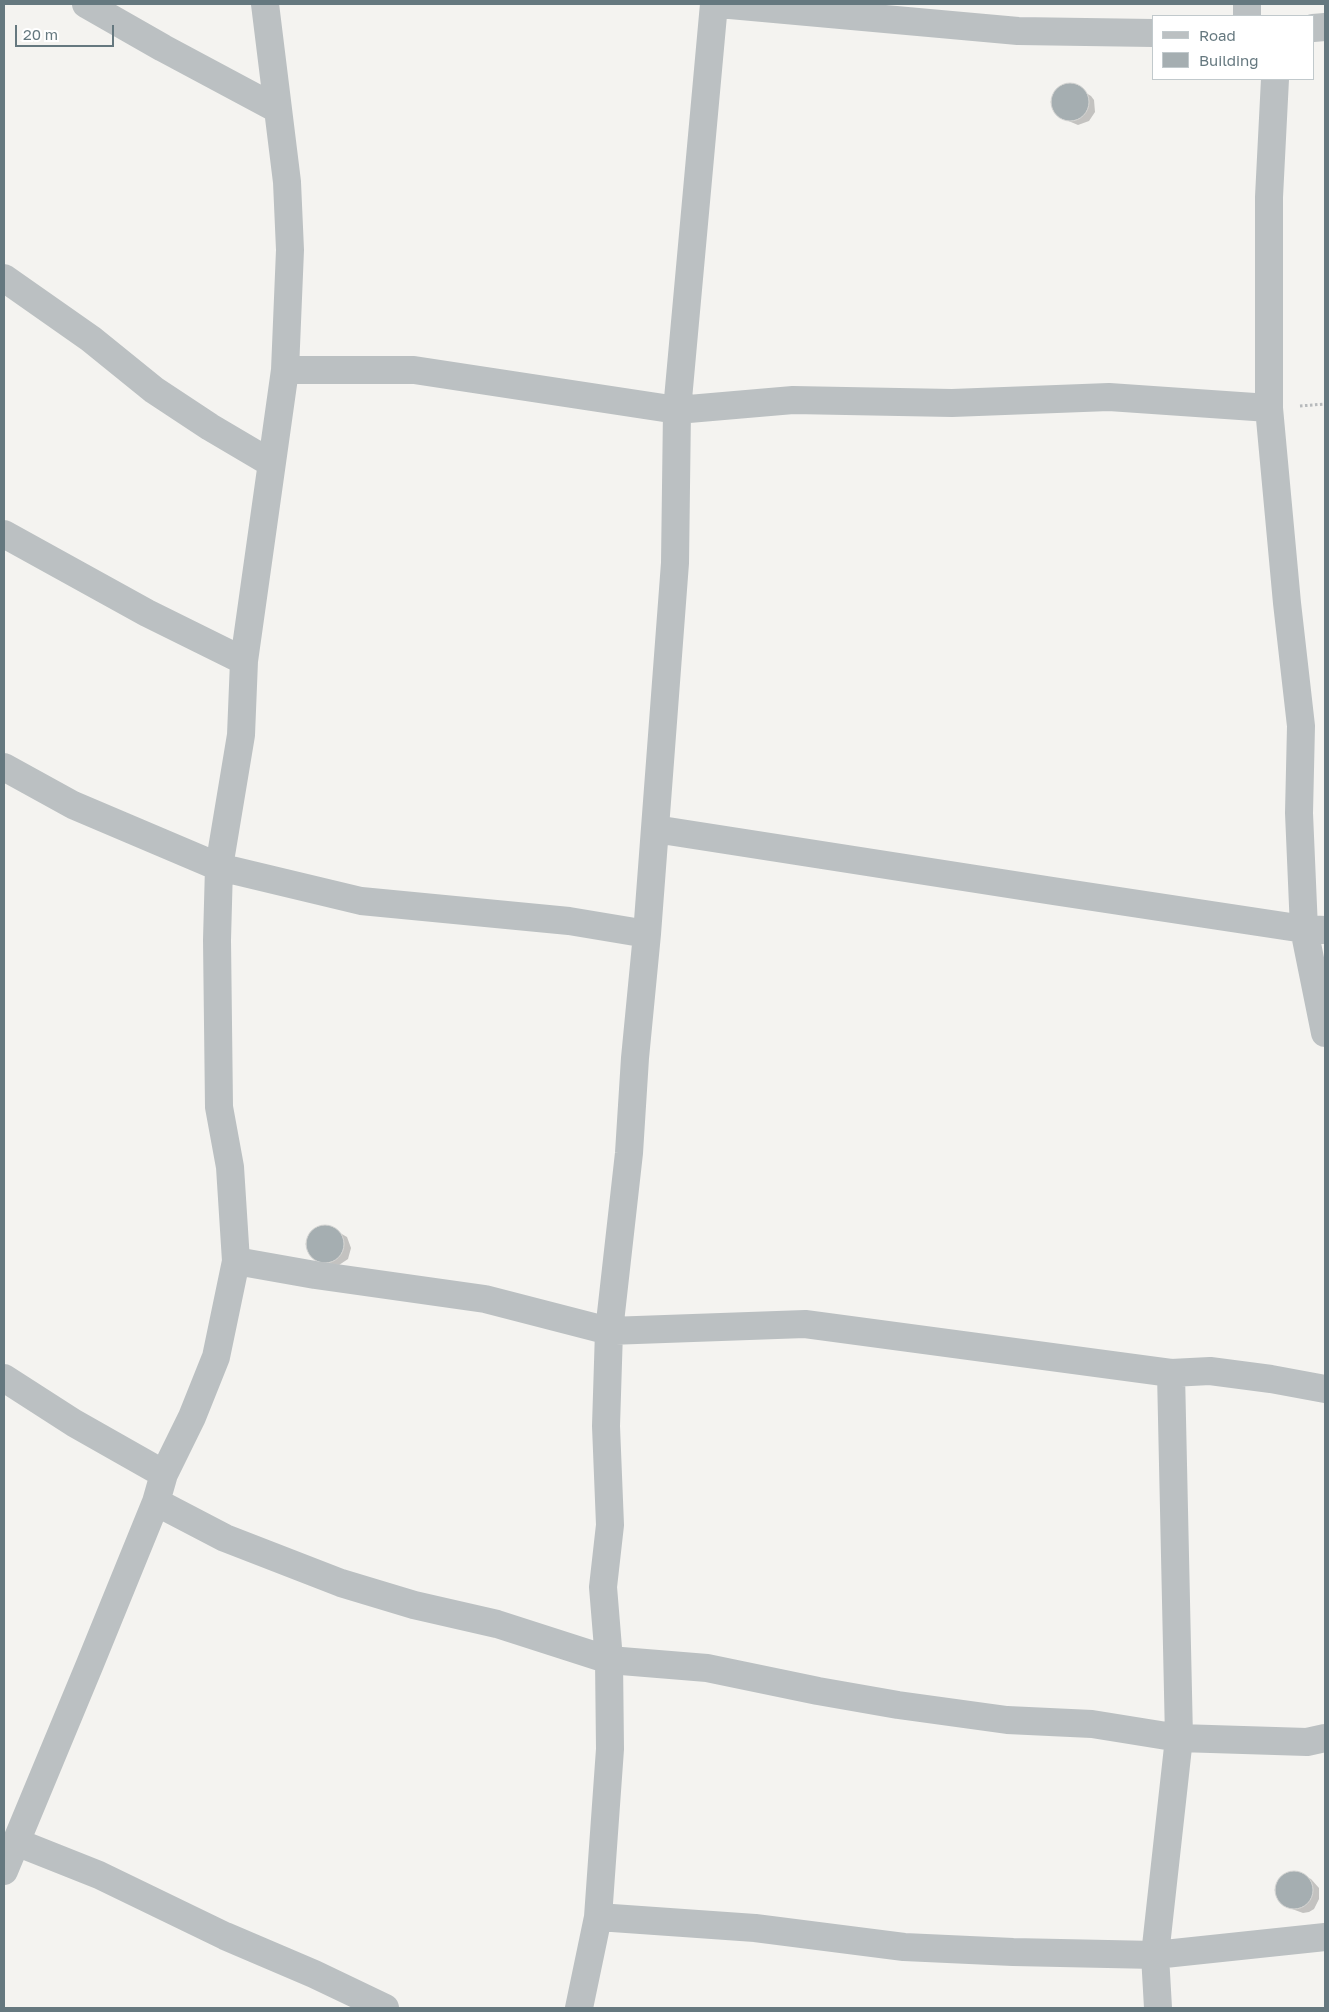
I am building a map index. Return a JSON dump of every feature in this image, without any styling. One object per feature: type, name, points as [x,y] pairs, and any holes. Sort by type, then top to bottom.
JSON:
[{"type":"street","points":[[4,1871],[156,1502],[164,1474],[192,1418],[216,1357],[236,1261],[230,1167],[219,1107],[216,940],[219,867],[241,736],[244,661],[285,370],[290,250],[287,182],[265,4]]},
{"type":"street","points":[[579,2008],[598,1917],[610,1749],[610,1660],[603,1588],[610,1525],[606,1426],[608,1331],[629,1152],[634,1058],[647,934],[675,563],[677,410],[714,4]]},
{"type":"street","points":[[719,4],[1018,31],[1152,33]]},
{"type":"street","points":[[99,6],[277,109]]},
{"type":"street","points":[[1275,80],[1269,197],[1270,408],[1300,726],[1300,813],[1315,929],[1325,1032]]},
{"type":"street","points":[[4,278],[91,339],[154,390],[210,427],[271,463]]},
{"type":"street","points":[[285,370],[414,370],[677,410],[793,400],[952,403],[1109,397],[1270,408]]},
{"type":"street","points":[[4,534],[147,613],[244,661]]},
{"type":"street","points":[[4,766],[73,805],[219,867],[361,901],[569,921],[647,934]]},
{"type":"street","points":[[655,829],[1315,929]]},
{"type":"street","points":[[236,1261],[315,1275],[485,1299],[608,1331],[805,1324],[1171,1373],[1210,1371],[1271,1379],[1325,1389]]},
{"type":"street","points":[[1158,2008],[1155,1955],[1179,1738],[1171,1373]]},
{"type":"street","points":[[4,1378],[74,1423],[164,1474]]},
{"type":"street","points":[[156,1502],[225,1538],[341,1583],[414,1605],[497,1624],[610,1660],[707,1668],[898,1705],[1007,1720],[1092,1724],[1179,1738],[1307,1742],[1325,1738]]},
{"type":"street","points":[[16,1842],[99,1875],[225,1936],[314,1974],[385,2008]]},
{"type":"street","points":[[598,1917],[755,1928],[904,1947],[1013,1952],[1155,1955],[1325,1937]]},
{"type":"building","points":[[1070,83],[1083,89],[1089,102],[1083,115],[1070,121],[1057,115],[1051,102],[1057,89]]},
{"type":"building","points":[[325,1225],[338,1231],[344,1244],[338,1257],[325,1263],[312,1257],[306,1244],[312,1231]]},
{"type":"building","points":[[1294,1871],[1307,1877],[1313,1890],[1307,1903],[1294,1909],[1281,1903],[1275,1890],[1281,1877]]}]
